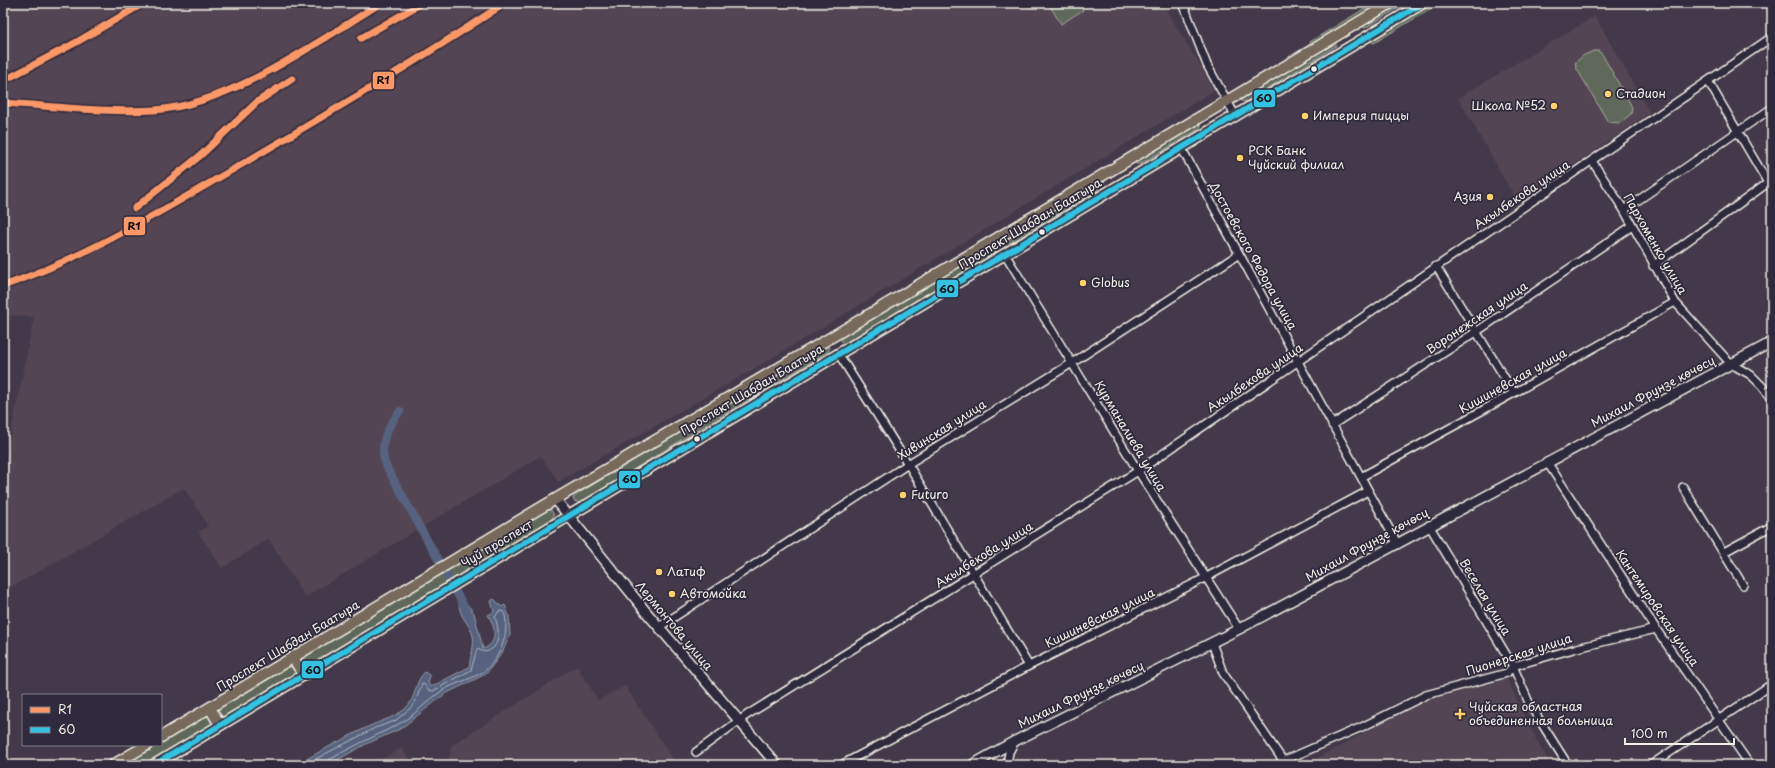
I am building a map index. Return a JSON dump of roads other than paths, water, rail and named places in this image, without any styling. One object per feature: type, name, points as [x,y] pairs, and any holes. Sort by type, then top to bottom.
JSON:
[{"type":"main road","name":"Проспект Шабдан Баатыра","points":[[556,500],[1390,3]]},
{"type":"main road","name":"Проспект Шабдан Баатыра","points":[[568,515],[1236,117],[1423,3]]},
{"type":"main road","points":[[1348,28],[1358,43]]},
{"type":"main road","points":[[1126,161],[1135,177]]},
{"type":"main road","points":[[1099,177],[1109,192]]},
{"type":"main road","points":[[994,239],[1005,254]]},
{"type":"main road","points":[[830,338],[838,353]]},
{"type":"main road","name":"Михаил Фрунзе көчөсү","points":[[972,765],[1015,741],[1239,629],[1429,525],[1772,342]]},
{"type":"main road","name":"Лермонтова улица","points":[[556,500],[659,627],[777,765]]},
{"type":"main road","name":"Чуй проспект","points":[[428,576],[556,500]]},
{"type":"main road","name":"Чуй проспект","points":[[304,675],[568,515]]},
{"type":"main road","name":"Проспект Шабдан Баатыра","points":[[162,736],[428,576]]},
{"type":"main road","points":[[154,765],[304,675],[293,658]]},
{"type":"main road","points":[[210,708],[220,725]]},
{"type":"main road","points":[[113,765],[145,746]]},
{"type":"street","points":[[1183,3],[1207,65],[1236,117]]},
{"type":"street","name":"Акылбекова улица","points":[[696,752],[740,721],[1138,471],[1436,266],[1592,162],[1772,37]]},
{"type":"street","points":[[1653,266],[1770,182],[1708,80]]},
{"type":"street","points":[[1624,210],[1772,108]]},
{"type":"street","name":"Достоевского Федора улица","points":[[1182,149],[1397,543]]},
{"type":"street","name":"Пархоменко улица","points":[[1592,162],[1624,210],[1653,266],[1675,302],[1731,364],[1751,376],[1762,386],[1772,399]]},
{"type":"street","name":"Воронежская улица","points":[[1332,425],[1476,332],[1632,226]]},
{"type":"street","name":"Курманалиева улица","points":[[1005,254],[1138,471],[1239,629]]},
{"type":"street","name":"Хивинская улица","points":[[659,627],[908,464],[1072,362],[1240,254]]},
{"type":"street","points":[[1436,266],[1514,393]]},
{"type":"street","name":"Кишиневская улица","points":[[1361,477],[1675,302]]},
{"type":"street","points":[[838,353],[908,464],[1029,666]]},
{"type":"street","name":"Кантемировская улица","points":[[1547,462],[1656,629],[1719,718],[1750,765]]},
{"type":"street","points":[[1683,487],[1744,585]]},
{"type":"street","name":"Кишиневская улица","points":[[841,765],[1029,666],[1205,578],[1368,491]]},
{"type":"street","name":"Веселая улица","points":[[1429,525],[1514,666],[1530,705],[1568,765]]},
{"type":"street","points":[[1724,552],[1772,526]]},
{"type":"street","name":"Пионерская улица","points":[[1284,763],[1426,695],[1507,673],[1514,666],[1577,648],[1656,629]]},
{"type":"street","points":[[1212,643],[1223,673],[1284,763]]},
{"type":"street","points":[[1650,765],[1772,684]]},
{"type":"street","points":[[1007,765],[1009,752],[1015,741]]},
{"type":"water","points":[[463,599],[474,613],[483,649],[492,643],[494,634],[494,629],[488,615],[494,612],[491,601],[494,599],[502,607],[505,605],[509,616],[510,635],[502,653],[486,674],[445,694],[400,729],[366,744],[328,765],[296,765],[353,734],[401,712],[412,700],[419,680],[425,672],[430,676],[428,683],[431,687],[469,667],[473,648],[473,636],[460,610],[459,605]]},
{"type":"waterway","points":[[400,411],[391,423],[385,436],[383,449],[385,464],[466,610]]},
{"type":"place","name":"Стадион","points":[[1608,94]]},
{"type":"place","name":"Школа №52","points":[[1554,106]]},
{"type":"place","name":"Империя пиццы","points":[[1305,116]]},
{"type":"place","name":"РСК Банк Чуйский филиал","points":[[1240,158]]},
{"type":"place","name":"Азия","points":[[1490,197]]},
{"type":"place","name":"Globus","points":[[1083,283]]},
{"type":"place","name":"Futuro","points":[[903,495]]},
{"type":"place","name":"Латиф","points":[[659,572]]},
{"type":"place","name":"Автомойка","points":[[672,594]]},
{"type":"place","name":"Чуйская областная объединенная больница","points":[[1460,714]]}]
